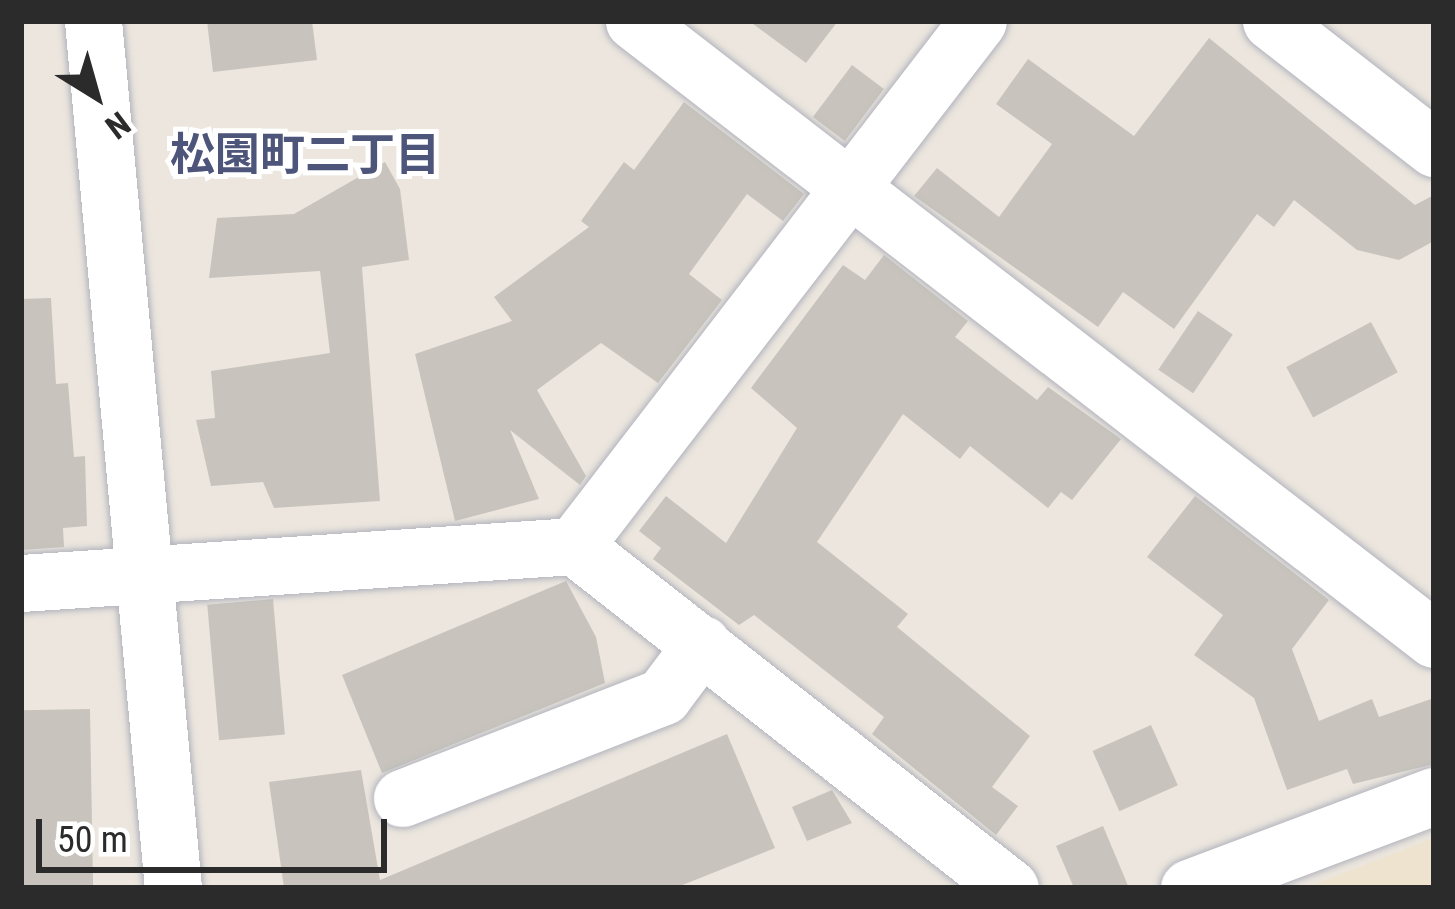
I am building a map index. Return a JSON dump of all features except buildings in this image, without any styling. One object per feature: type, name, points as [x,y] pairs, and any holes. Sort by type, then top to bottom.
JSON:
[{"type":"street","points":[[93,21],[173,888]]},
{"type":"street","points":[[634,21],[1434,639]]},
{"type":"street","points":[[574,546],[854,189],[978,21]]},
{"type":"street","points":[[1271,21],[1434,148]]},
{"type":"street","points":[[21,583],[574,546],[1010,888]]},
{"type":"street","points":[[402,798],[663,696],[702,644]]},
{"type":"street","points":[[1189,888],[1434,796]]},
{"type":"shaded area","points":[[1434,838],[1434,888],[1305,888]]},
{"type":"district","name":"松園町二丁目","points":[[305,155]]}]
